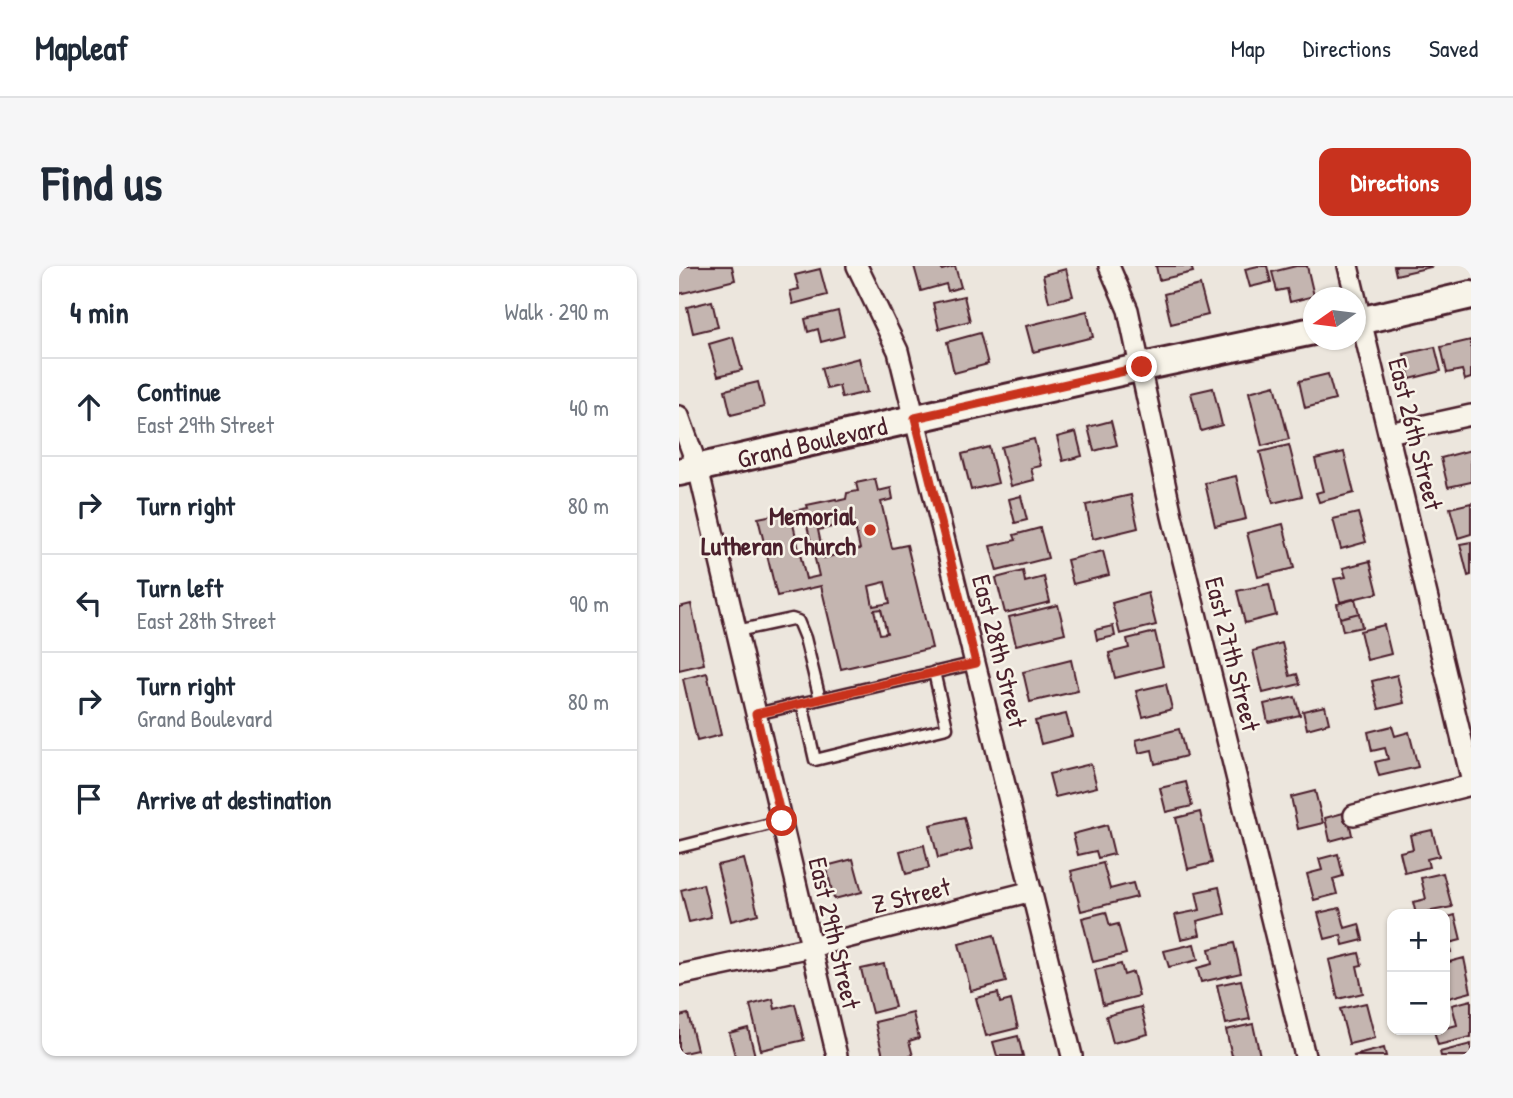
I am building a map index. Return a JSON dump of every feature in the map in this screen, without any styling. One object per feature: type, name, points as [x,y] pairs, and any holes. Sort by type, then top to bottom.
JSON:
[{"type":"main road","points":[[1366,319],[1471,295]]},
{"type":"main road","name":"Grand Boulevard","points":[[688,470],[1303,333]]},
{"type":"street","name":"East 28th Street","points":[[857,266],[898,351],[1072,1056]]},
{"type":"street","name":"East 27th Street","points":[[1109,266],[1128,310],[1172,516],[1305,1056]]},
{"type":"street","name":"East 26th Street","points":[[1348,266],[1352,287]]},
{"type":"street","name":"East 26th Street","points":[[1366,350],[1389,433],[1471,778]]},
{"type":"street","points":[[1389,433],[1471,415]]},
{"type":"street","name":"East 29th Street","points":[[679,416],[688,470],[737,631],[837,1056]]},
{"type":"street","points":[[1354,815],[1471,785]]},
{"type":"street","name":"Z Street","points":[[679,975],[811,947],[1032,891]]},
{"type":"lane","points":[[737,631],[792,619],[798,621],[805,638],[820,699]]},
{"type":"lane","points":[[756,714],[976,663]]},
{"type":"lane","points":[[802,703],[815,760],[947,728],[934,672]]},
{"type":"lane","points":[[679,846],[782,821]]},
{"type":"building","points":[[679,266],[732,266],[735,280],[679,294]]},
{"type":"building","points":[[914,266],[940,266],[942,270],[955,266],[961,287],[948,291],[946,284],[921,291]]},
{"type":"building","points":[[1156,266],[1191,266],[1193,272],[1159,280]]},
{"type":"building","points":[[1267,266],[1271,282],[1250,287],[1245,269]]},
{"type":"building","points":[[1307,266],[1312,287],[1303,287],[1303,299],[1290,302],[1287,289],[1277,291],[1272,272]]},
{"type":"building","points":[[1394,266],[1430,266],[1431,267],[1396,275]]},
{"type":"building","points":[[820,269],[827,295],[793,304],[790,291],[799,289],[795,275]]},
{"type":"building","points":[[1066,269],[1073,296],[1049,302],[1043,275]]},
{"type":"building","points":[[1200,285],[1208,315],[1171,324],[1164,294]]},
{"type":"building","points":[[964,296],[970,321],[939,329],[933,303]]},
{"type":"building","points":[[712,301],[718,327],[693,333],[687,307]]},
{"type":"building","points":[[838,311],[844,336],[821,342],[818,329],[808,332],[805,319]]},
{"type":"building","points":[[1087,311],[1093,337],[1033,352],[1026,326]]},
{"type":"building","points":[[980,333],[988,364],[954,373],[947,342]]},
{"type":"building","points":[[733,337],[742,370],[718,376],[709,344]]},
{"type":"building","points":[[1471,340],[1471,378],[1465,380],[1462,370],[1447,373],[1441,347]]},
{"type":"building","points":[[1435,347],[1441,371],[1410,379],[1404,354]]},
{"type":"building","points":[[859,358],[867,392],[842,398],[839,386],[827,389],[821,368]]},
{"type":"building","points":[[1328,374],[1335,400],[1305,408],[1299,381]]},
{"type":"building","points":[[758,382],[764,407],[731,415],[725,390]]},
{"type":"building","points":[[1275,385],[1289,439],[1262,446],[1249,392]]},
{"type":"building","points":[[1213,388],[1222,425],[1201,431],[1191,393]]},
{"type":"building","points":[[1111,421],[1117,445],[1094,451],[1088,427]]},
{"type":"building","points":[[1076,432],[1082,456],[1063,461],[1057,437]]},
{"type":"building","points":[[1034,439],[1041,466],[1031,468],[1034,480],[1011,486],[1001,447]]},
{"type":"building","points":[[1289,445],[1302,496],[1273,503],[1260,452]]},
{"type":"building","points":[[989,447],[998,483],[971,490],[962,454]]},
{"type":"building","points":[[1471,450],[1471,482],[1448,487],[1441,458]]},
{"type":"building","points":[[1344,452],[1354,493],[1319,502],[1316,493],[1323,491],[1315,459]]},
{"type":"building","points":[[1236,476],[1246,519],[1215,526],[1205,483]]},
{"type":"building","points":[[875,479],[878,491],[891,488],[893,499],[881,502],[892,548],[907,545],[932,648],[841,669],[821,586],[777,596],[758,518],[808,508],[807,505],[846,499],[847,493],[858,491],[856,483]],"holes":[[[805,517],[819,576],[806,579],[792,520]],[[854,522],[860,549],[824,558],[818,530]],[[885,582],[890,603],[873,606],[869,586]],[[881,609],[887,633],[880,634],[874,610]]]},
{"type":"building","points":[[1131,495],[1138,528],[1093,539],[1086,505]]},
{"type":"building","points":[[1021,496],[1027,520],[1015,523],[1009,499]]},
{"type":"building","points":[[1471,503],[1471,534],[1458,538],[1450,508]]},
{"type":"building","points":[[1358,513],[1366,542],[1341,549],[1333,519]]},
{"type":"building","points":[[1283,524],[1294,568],[1258,577],[1247,533]]},
{"type":"building","points":[[1040,528],[1048,558],[997,571],[990,546],[1016,540],[1014,535]]},
{"type":"building","points":[[1471,542],[1471,575],[1468,576],[1460,544]]},
{"type":"building","points":[[1103,551],[1109,575],[1073,584],[1067,560]]},
{"type":"building","points":[[1370,561],[1378,593],[1340,602],[1334,579],[1346,577],[1343,568]]},
{"type":"building","points":[[1023,571],[1025,582],[1044,577],[1050,602],[1005,613],[996,578]]},
{"type":"building","points":[[1269,584],[1276,615],[1245,623],[1237,591]]},
{"type":"building","points":[[1148,593],[1156,625],[1120,634],[1112,603]]},
{"type":"building","points":[[1355,599],[1359,613],[1340,618],[1337,604]]},
{"type":"building","points":[[691,604],[704,664],[679,670],[679,607]]},
{"type":"building","points":[[1058,605],[1065,633],[1016,645],[1009,617]]},
{"type":"building","points":[[1359,613],[1362,627],[1343,631],[1340,618]]},
{"type":"building","points":[[1384,625],[1391,654],[1367,660],[1360,631]]},
{"type":"building","points":[[1113,626],[1115,636],[1097,640],[1095,630]]},
{"type":"building","points":[[1155,632],[1163,666],[1115,678],[1109,653],[1129,648],[1127,639]]},
{"type":"building","points":[[1282,643],[1290,676],[1297,674],[1300,684],[1263,693],[1253,651]]},
{"type":"building","points":[[1071,660],[1078,691],[1030,702],[1023,672]]},
{"type":"building","points":[[707,673],[721,735],[697,741],[683,679]]},
{"type":"building","points":[[1397,675],[1404,703],[1379,709],[1372,681]]},
{"type":"building","points":[[1166,684],[1172,709],[1143,717],[1136,691]]},
{"type":"building","points":[[1295,697],[1300,715],[1268,722],[1264,704]]},
{"type":"building","points":[[1325,706],[1329,723],[1307,729],[1303,711]]},
{"type":"building","points":[[1066,714],[1072,736],[1041,744],[1035,721]]},
{"type":"building","points":[[1392,726],[1395,736],[1409,732],[1418,767],[1379,776],[1375,762],[1388,759],[1385,748],[1372,751],[1368,732]]},
{"type":"building","points":[[1179,729],[1186,756],[1155,764],[1152,750],[1139,753],[1136,740]]},
{"type":"building","points":[[1091,764],[1097,787],[1055,797],[1049,774]]},
{"type":"building","points":[[1186,782],[1192,806],[1166,812],[1160,788]]},
{"type":"building","points":[[1315,791],[1323,823],[1298,829],[1291,797]]},
{"type":"building","points":[[1200,812],[1212,863],[1188,869],[1176,818]]},
{"type":"building","points":[[1347,812],[1352,835],[1330,841],[1325,818]]},
{"type":"building","points":[[964,817],[972,849],[938,858],[930,825]]},
{"type":"building","points":[[1107,825],[1114,854],[1098,858],[1096,851],[1078,855],[1073,834]]},
{"type":"building","points":[[1432,830],[1439,856],[1427,859],[1429,867],[1405,873],[1400,852],[1413,849],[1410,835]]},
{"type":"building","points":[[924,845],[929,868],[906,874],[900,851]]},
{"type":"building","points":[[1338,854],[1343,876],[1333,879],[1337,894],[1314,900],[1307,874],[1322,870],[1319,859]]},
{"type":"building","points":[[744,859],[758,914],[731,921],[717,865]]},
{"type":"building","points":[[853,859],[862,892],[834,899],[826,866]]},
{"type":"building","points":[[1103,863],[1110,889],[1133,883],[1137,897],[1081,911],[1071,871]]},
{"type":"building","points":[[1443,873],[1452,907],[1415,909],[1413,902],[1426,899],[1421,878]]},
{"type":"building","points":[[703,884],[711,917],[689,922],[681,890]]},
{"type":"building","points":[[1219,887],[1225,914],[1197,921],[1200,935],[1181,939],[1175,915],[1200,910],[1196,892]]},
{"type":"building","points":[[1340,908],[1345,928],[1359,924],[1363,940],[1343,945],[1341,935],[1325,939],[1318,913]]},
{"type":"building","points":[[1106,912],[1110,926],[1118,924],[1126,954],[1093,962],[1082,918]]},
{"type":"building","points":[[1455,915],[1461,940],[1450,943],[1450,916]]},
{"type":"building","points":[[994,935],[1006,982],[971,991],[959,944]]},
{"type":"building","points":[[1234,943],[1241,973],[1201,982],[1197,968],[1212,964],[1209,949]]},
{"type":"building","points":[[1194,944],[1198,960],[1169,967],[1164,951]]},
{"type":"building","points":[[1359,953],[1362,965],[1357,966],[1363,993],[1338,999],[1329,960]]},
{"type":"building","points":[[1464,958],[1471,992],[1450,998],[1450,962]]},
{"type":"building","points":[[884,964],[895,1007],[872,1013],[861,969]]},
{"type":"building","points":[[1121,964],[1124,975],[1133,972],[1139,996],[1103,1005],[1095,970]]},
{"type":"building","points":[[1241,980],[1250,1019],[1226,1024],[1217,985]]},
{"type":"building","points":[[998,993],[1000,1003],[1011,1000],[1018,1028],[986,1036],[976,998]]},
{"type":"building","points":[[773,999],[775,1009],[795,1004],[804,1040],[761,1050],[750,1005]]},
{"type":"building","points":[[1471,1000],[1471,1037],[1438,1045],[1435,1035],[1450,1035],[1450,1027],[1457,1025],[1452,1005]]},
{"type":"building","points":[[1366,1003],[1375,1038],[1349,1044],[1340,1009]]},
{"type":"building","points":[[1141,1007],[1148,1034],[1113,1043],[1106,1016]]},
{"type":"building","points":[[913,1013],[919,1038],[909,1041],[913,1056],[883,1056],[875,1022]]},
{"type":"building","points":[[688,1014],[697,1050],[679,1054],[679,1016]]},
{"type":"building","points":[[1253,1024],[1260,1056],[1232,1056],[1226,1030]]},
{"type":"building","points":[[748,1028],[755,1056],[735,1056],[729,1033]]},
{"type":"building","points":[[1018,1036],[1023,1056],[997,1056],[993,1042]]},
{"type":"building","points":[[1471,1044],[1471,1056],[1441,1056],[1440,1052]]},
{"type":"building","points":[[1384,1048],[1386,1056],[1353,1056]]},
{"type":"place","name":"Memorial Lutheran Church","points":[[870,530]]},
{"type":"route","points":[[782,821],[756,714],[976,663],[915,418],[1142,367]]}]
